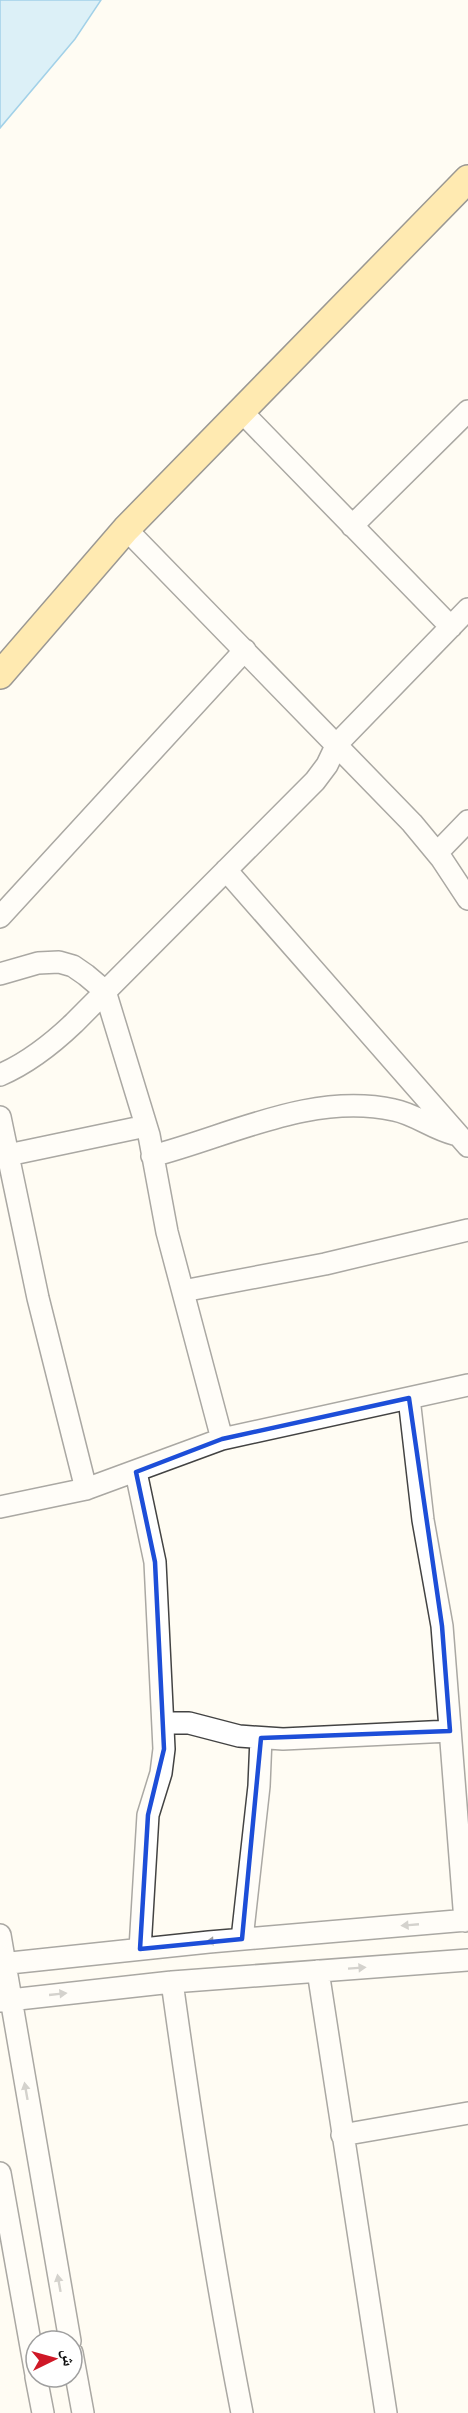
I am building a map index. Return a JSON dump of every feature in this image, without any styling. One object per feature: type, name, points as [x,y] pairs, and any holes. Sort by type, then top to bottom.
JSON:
[{"type":"main road","points":[[0,675],[126,529],[465,188]]},
{"type":"street","points":[[241,411],[451,627]]},
{"type":"street","points":[[352,526],[468,411]]},
{"type":"street","points":[[126,529],[412,823],[437,853],[468,898]]},
{"type":"street","points":[[0,1075],[30,1059],[57,1040],[315,781],[327,765],[337,744],[468,609]]},
{"type":"street","points":[[0,917],[245,650]]},
{"type":"street","points":[[437,853],[468,821]]},
{"type":"street","points":[[226,870],[464,1141]]},
{"type":"street","points":[[0,974],[38,963],[59,962],[73,966],[105,991],[146,1126],[167,1233],[222,1439]]},
{"type":"street","points":[[152,1156],[220,1137],[250,1123],[286,1114],[337,1107],[395,1110],[464,1141]]},
{"type":"street","points":[[0,1117],[38,1298],[86,1489]]},
{"type":"street","points":[[8,1155],[146,1126]]},
{"type":"street","points":[[183,1291],[325,1264],[468,1230]]},
{"type":"street","points":[[0,1507],[86,1489],[222,1439],[468,1385]]},
{"type":"street","points":[[2,1964],[242,1939],[466,1920],[442,1626],[423,1520],[409,1398]]},
{"type":"street","points":[[136,1472],[155,1562],[164,1749],[161,1773],[148,1815],[140,1949]]},
{"type":"street","points":[[163,1723],[189,1723],[239,1736],[283,1739],[450,1731]]},
{"type":"street","points":[[242,1939],[259,1786],[261,1738]]},
{"type":"street","points":[[0,1935],[5,2000],[68,2329]]},
{"type":"street","points":[[5,2000],[172,1982],[468,1960]]},
{"type":"street","points":[[318,1971],[386,2413]]},
{"type":"street","points":[[172,1982],[198,2159],[242,2413]]},
{"type":"street","points":[[342,2135],[468,2114]]},
{"type":"street","points":[[0,2174],[28,2329]]},
{"type":"street","points":[[38,2389],[43,2413]]},
{"type":"street","points":[[79,2389],[83,2413]]},
{"type":"highlighted area","points":[[409,1398],[442,1626],[450,1731],[261,1738],[242,1939],[140,1949],[148,1815],[164,1749],[155,1562],[136,1472],[222,1439]]},
{"type":"water","points":[[0,0],[101,0],[75,39],[0,128]]}]
